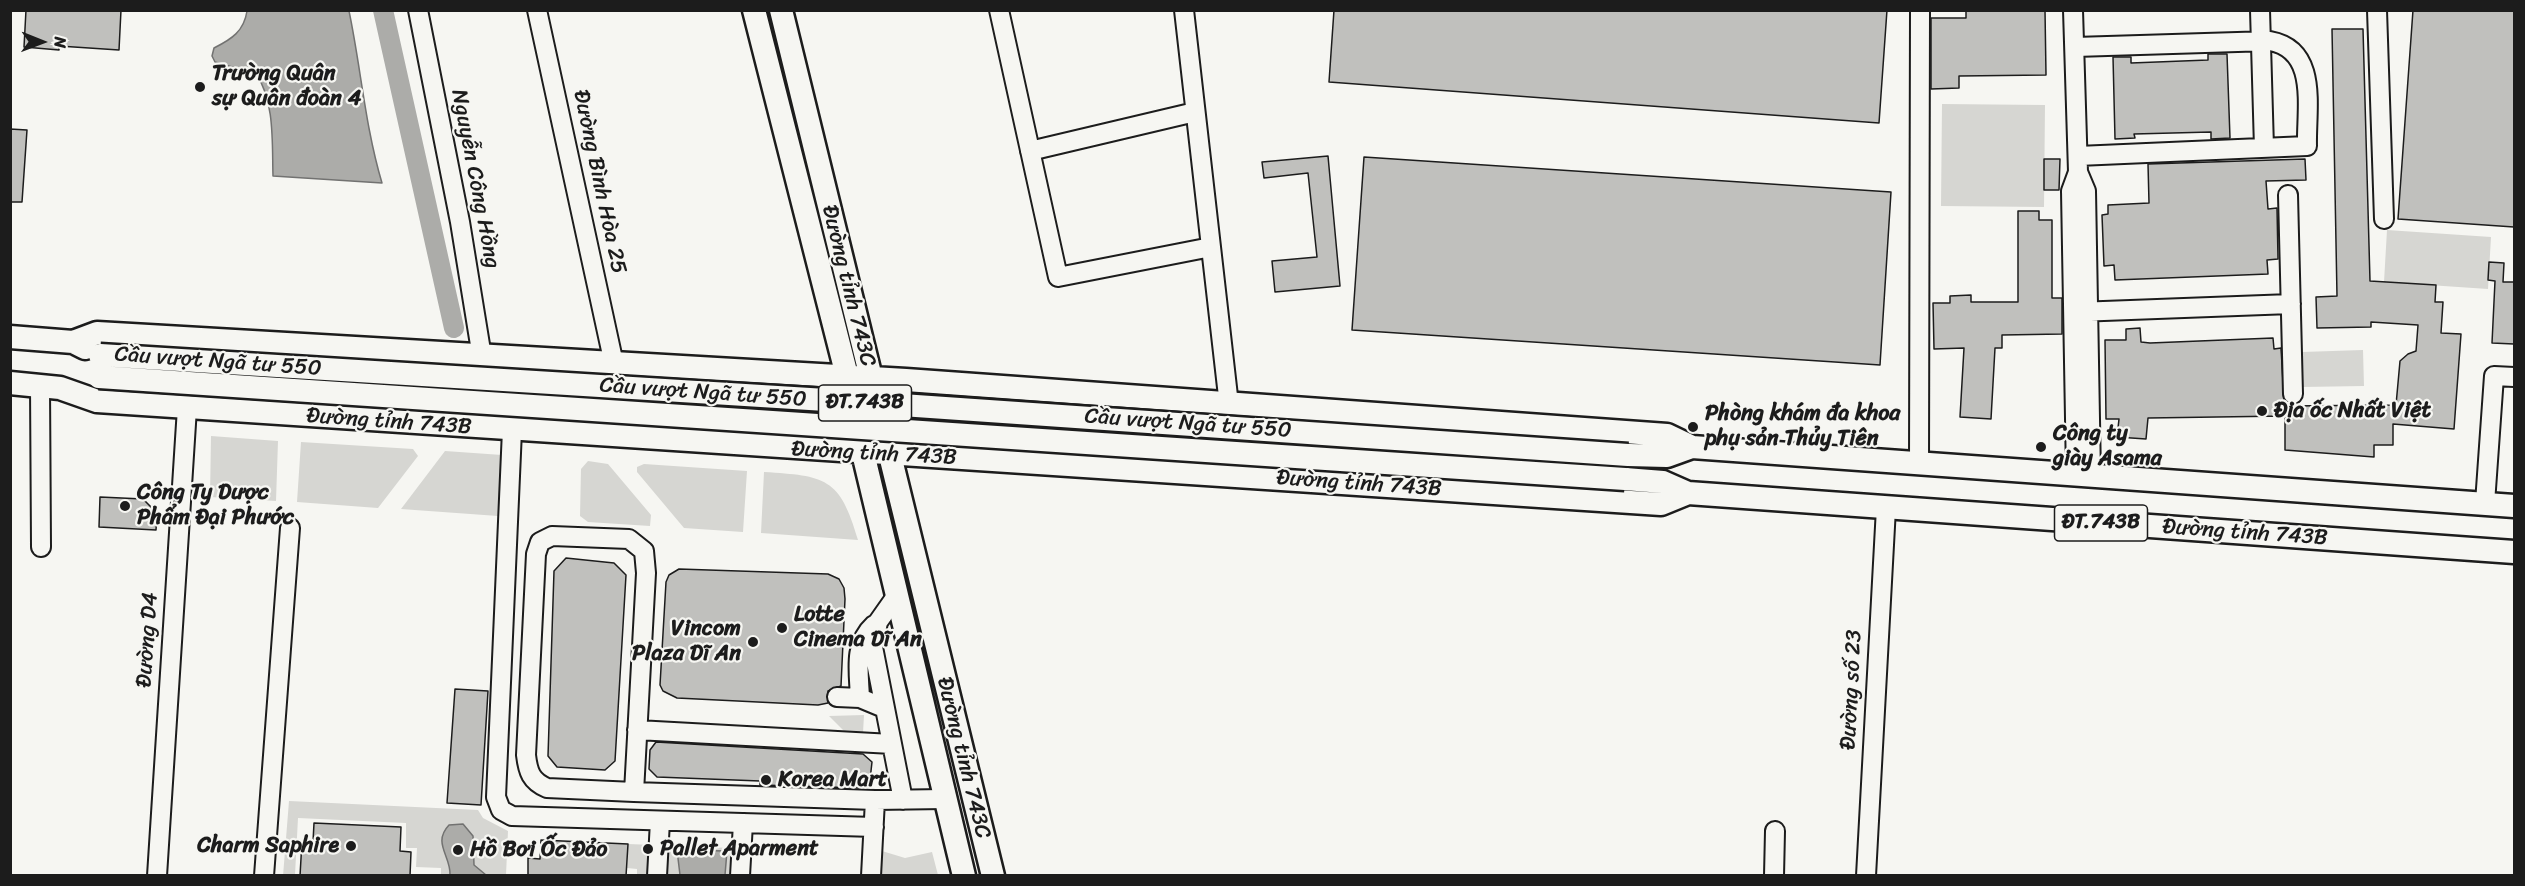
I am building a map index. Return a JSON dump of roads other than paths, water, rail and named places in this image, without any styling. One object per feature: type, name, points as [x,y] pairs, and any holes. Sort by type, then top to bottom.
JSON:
[{"type":"main road","name":"Đường tỉnh 743C","points":[[754,10],[847,376],[863,453],[964,876]]},
{"type":"main road","name":"Đường tỉnh 743C","points":[[781,10],[993,876]]},
{"type":"main road","name":"Đường tỉnh 743B","points":[[10,337],[73,342],[97,333],[482,357],[847,376],[1667,435],[1692,447],[2514,506]]},
{"type":"main road","name":"Đường tỉnh 743B","points":[[50,387],[100,366],[73,342]]},
{"type":"main road","name":"Cầu vượt Ngã tư 550","points":[[100,366],[858,402],[1628,455]]},
{"type":"main road","name":"Cầu vượt Ngã tư 550","points":[[100,366],[1625,479]]},
{"type":"main road","name":"Đường tỉnh 743B","points":[[10,383],[50,387],[97,401],[512,430],[1661,504],[1688,493]]},
{"type":"main road","name":"Đường tỉnh 743B","points":[[1628,455],[1667,456],[1692,447]]},
{"type":"main road","name":"Đường tỉnh 743B","points":[[1625,479],[1663,482],[1688,493],[2514,552]]},
{"type":"main road","points":[[945,799],[972,792]]},
{"type":"street","name":"Nguyễn Công Hồng","points":[[418,10],[460,222],[482,357]]},
{"type":"street","name":"Đường Bình Hòa 25","points":[[537,10],[614,364]]},
{"type":"street","points":[[1184,10],[1230,405]]},
{"type":"street","points":[[1919,462],[1920,10]]},
{"type":"street","points":[[2073,10],[2078,164],[2086,190],[2081,312],[2084,475]]},
{"type":"street","points":[[2260,10],[2264,148]]},
{"type":"street","points":[[2377,10],[2384,219]]},
{"type":"street","points":[[1002,11],[1058,277],[1211,248]]},
{"type":"street","points":[[2074,47],[2260,42],[2288,46],[2301,59],[2306,73],[2307,146],[2078,164]]},
{"type":"street","points":[[1030,151],[1196,112]]},
{"type":"street","points":[[2288,195],[2293,394]]},
{"type":"street","points":[[2081,312],[2291,304]]},
{"type":"street","points":[[2485,503],[2494,376],[2514,377]]},
{"type":"street","points":[[41,547],[50,387]]},
{"type":"street","name":"Đường D4","points":[[157,876],[188,408]]},
{"type":"street","points":[[512,430],[496,797],[501,810],[512,816],[874,827]]},
{"type":"street","name":"Đường số 23","points":[[1866,876],[1886,508]]},
{"type":"street","points":[[264,876],[290,528]]},
{"type":"street","points":[[634,792],[646,573],[644,551],[629,539],[552,536],[540,542],[536,554],[526,755],[528,771],[536,783],[547,788],[634,792],[875,800],[945,799]]},
{"type":"street","points":[[860,699],[859,649],[865,633],[878,622],[897,595]]},
{"type":"street","points":[[878,622],[873,647],[903,800]]},
{"type":"street","points":[[837,698],[860,699],[884,708]]},
{"type":"street","points":[[637,730],[892,744]]},
{"type":"street","points":[[871,876],[875,800]]},
{"type":"street","points":[[657,876],[660,821]]},
{"type":"street","points":[[740,876],[743,823]]},
{"type":"street","points":[[1774,876],[1775,831]]},
{"type":"waterway","points":[[383,10],[454,328]]},
{"type":"place","name":"Trường Quân sự Quân đoàn 4","points":[[200,87]]},
{"type":"place","name":"Địa ốc Nhất Việt","points":[[2262,411]]},
{"type":"place","name":"Phòng khám đa khoa phụ sản Thủy Tiên","points":[[1693,427]]},
{"type":"place","name":"Công ty giày Asama","points":[[2041,447]]},
{"type":"place","name":"Công Ty Dược Phẩm Đại Phước","points":[[125,506]]},
{"type":"place","name":"Lotte Cinema Dĩ An","points":[[782,628]]},
{"type":"place","name":"Vincom Plaza Dĩ An","points":[[753,642]]},
{"type":"place","name":"Korea Mart","points":[[766,780]]},
{"type":"place","name":"Charm Saphire","points":[[351,846]]},
{"type":"place","name":"Pallet Aparment","points":[[648,849]]},
{"type":"place","name":"Hồ Bơi Ốc Đảo","points":[[458,850]]}]
